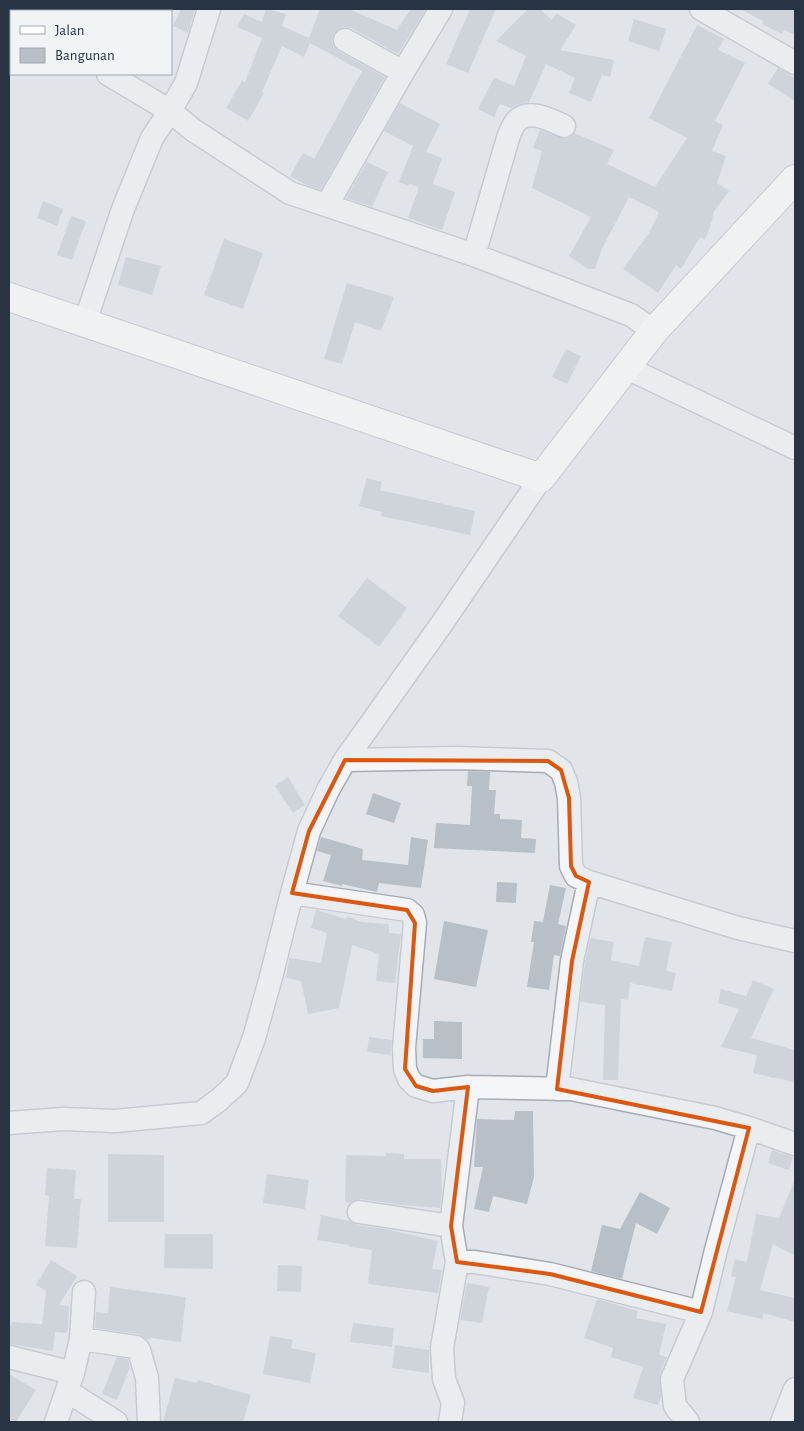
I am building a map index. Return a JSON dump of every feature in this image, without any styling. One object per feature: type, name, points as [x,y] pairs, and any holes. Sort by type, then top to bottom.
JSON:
[{"type":"street","points":[[85,322],[123,209],[152,138],[186,84],[209,9]]},
{"type":"street","points":[[327,205],[402,72],[441,9]]},
{"type":"street","points":[[701,9],[795,63]]},
{"type":"street","points":[[345,40],[402,72]]},
{"type":"street","points":[[110,75],[170,111],[193,130],[290,193],[474,255],[631,315],[654,332]]},
{"type":"street","points":[[474,255],[508,138],[516,122],[525,116],[535,115],[564,126]]},
{"type":"street","points":[[9,1123],[62,1119],[115,1121],[201,1113],[219,1100],[237,1083],[254,1038],[309,832],[345,760],[443,622],[541,478],[654,332],[795,180]]},
{"type":"street","points":[[9,297],[541,478]]},
{"type":"street","points":[[627,368],[795,448]]},
{"type":"street","points":[[345,760],[457,758],[548,761],[561,770],[566,782],[569,798],[571,866],[576,876],[589,882],[738,928],[795,941]]},
{"type":"street","points":[[557,1089],[572,960],[589,882]]},
{"type":"street","points":[[292,893],[407,910],[413,915],[416,923],[404,1048],[405,1068],[409,1079],[416,1086],[433,1091],[468,1087],[571,1089],[715,1118],[795,1144]]},
{"type":"street","points":[[450,1422],[453,1403],[444,1379],[442,1348],[457,1262],[451,1226],[468,1087]]},
{"type":"street","points":[[688,1422],[675,1406],[672,1379],[701,1312],[749,1128]]},
{"type":"street","points":[[359,1212],[451,1226]]},
{"type":"street","points":[[457,1262],[475,1262],[550,1274],[701,1312]]},
{"type":"street","points":[[56,1422],[70,1382],[82,1338],[84,1292]]},
{"type":"street","points":[[82,1338],[136,1347],[139,1350],[146,1378],[149,1422]]},
{"type":"street","points":[[9,1357],[70,1382],[116,1422]]},
{"type":"street","points":[[782,1422],[795,1389]]},
{"type":"highlighted area","points":[[345,760],[548,761],[561,770],[569,798],[571,866],[576,876],[589,882],[572,961],[557,1089],[749,1128],[701,1312],[550,1274],[457,1262],[451,1226],[468,1087],[433,1091],[416,1086],[405,1069],[415,923],[407,910],[292,893],[309,831]]},
{"type":"building","points":[[181,9],[195,9],[188,33],[173,26]]},
{"type":"building","points":[[266,9],[286,14],[282,26],[309,38],[320,9],[349,9],[397,30],[411,9],[426,9],[398,54],[351,28],[344,27],[334,33],[332,41],[338,51],[385,77],[321,190],[304,184],[290,176],[303,153],[314,159],[362,71],[310,43],[304,57],[282,46],[262,92],[264,93],[248,121],[226,108],[242,81],[245,82],[262,38],[237,27],[244,14],[262,22]]},
{"type":"building","points":[[470,9],[496,9],[468,73],[446,64]]},
{"type":"building","points":[[528,9],[540,9],[552,20],[556,13],[576,25],[560,50],[614,60],[610,77],[602,75],[591,102],[569,93],[575,78],[546,64],[529,102],[511,108],[500,104],[494,117],[478,109],[494,78],[514,86],[526,56],[496,41]]},
{"type":"building","points":[[740,9],[795,9],[795,35],[784,30],[782,34],[762,24],[763,21]]},
{"type":"building","points":[[634,19],[666,29],[659,51],[628,41]]},
{"type":"building","points":[[697,25],[724,39],[718,50],[745,63],[715,121],[723,125],[712,151],[726,156],[717,183],[729,191],[713,213],[705,240],[700,237],[681,269],[676,265],[658,293],[623,269],[649,233],[659,212],[629,197],[602,249],[595,269],[588,269],[569,256],[591,217],[532,188],[542,151],[533,148],[540,130],[565,139],[571,137],[574,133],[614,150],[607,164],[655,187],[687,138],[649,118]]},
{"type":"building","points":[[778,68],[795,78],[795,101],[768,84]]},
{"type":"building","points":[[400,103],[440,124],[426,152],[442,158],[433,184],[455,192],[442,230],[408,218],[419,187],[410,184],[408,186],[399,182],[413,146],[384,131]]},
{"type":"building","points":[[367,162],[388,172],[372,207],[346,198]]},
{"type":"building","points":[[43,201],[63,209],[57,226],[37,218]]},
{"type":"building","points":[[71,216],[86,221],[72,260],[57,255]]},
{"type":"building","points":[[224,239],[263,253],[243,309],[204,295]]},
{"type":"building","points":[[126,257],[161,266],[152,295],[118,285]]},
{"type":"building","points":[[347,283],[394,297],[381,331],[355,322],[342,364],[324,359]]},
{"type":"building","points":[[566,349],[581,356],[567,384],[552,377]]},
{"type":"building","points":[[367,478],[382,482],[380,490],[475,511],[470,535],[381,516],[382,512],[359,506]]},
{"type":"building","points":[[367,578],[407,608],[379,647],[338,616]]},
{"type":"building","points":[[468,771],[490,772],[489,790],[496,790],[494,814],[500,814],[500,819],[522,820],[521,838],[536,839],[535,853],[434,848],[436,823],[470,825],[472,786],[467,786]]},
{"type":"building","points":[[288,777],[305,805],[293,813],[275,786]]},
{"type":"building","points":[[373,793],[401,803],[394,823],[366,814]]},
{"type":"building","points":[[321,837],[363,849],[362,860],[408,865],[411,837],[428,840],[421,888],[379,883],[377,892],[323,881],[331,855],[317,851]]},
{"type":"building","points":[[497,882],[517,883],[516,903],[496,902]]},
{"type":"building","points":[[550,885],[566,888],[558,924],[566,926],[560,956],[554,955],[549,990],[527,987],[534,942],[531,942],[534,921],[543,922]]},
{"type":"building","points":[[316,910],[346,919],[347,916],[361,922],[389,924],[389,933],[401,934],[395,983],[376,981],[379,954],[352,945],[339,1008],[308,1014],[301,981],[286,978],[289,958],[321,963],[327,933],[311,928]]},
{"type":"building","points":[[444,921],[488,930],[476,987],[434,979]]},
{"type":"building","points":[[645,937],[672,942],[666,971],[676,973],[672,991],[630,983],[628,1000],[621,999],[618,1080],[603,1080],[605,1005],[580,1002],[590,938],[614,942],[611,960],[639,966]]},
{"type":"building","points":[[753,980],[774,989],[751,1038],[795,1050],[795,1083],[753,1073],[757,1055],[721,1047],[739,1009],[718,1003],[721,989],[746,996]]},
{"type":"building","points":[[434,1021],[462,1022],[462,1059],[423,1058],[423,1039],[434,1039]]},
{"type":"building","points":[[369,1037],[392,1040],[390,1055],[367,1052]]},
{"type":"building","points":[[515,1111],[533,1111],[534,1177],[527,1204],[493,1196],[489,1212],[474,1209],[483,1167],[474,1167],[477,1119],[514,1120]]},
{"type":"building","points":[[772,1150],[793,1157],[789,1170],[768,1163]]},
{"type":"building","points":[[386,1153],[404,1154],[404,1159],[441,1159],[442,1191],[440,1208],[361,1199],[350,1203],[345,1202],[346,1155],[385,1156]]},
{"type":"building","points":[[108,1154],[164,1155],[164,1222],[108,1222]]},
{"type":"building","points":[[47,1168],[76,1170],[74,1199],[81,1199],[77,1248],[45,1246],[49,1196],[45,1195]]},
{"type":"building","points":[[267,1174],[309,1180],[305,1209],[263,1203]]},
{"type":"building","points":[[795,1179],[795,1256],[773,1244],[760,1290],[795,1298],[795,1322],[763,1313],[762,1319],[727,1311],[736,1277],[731,1276],[735,1259],[747,1262],[756,1214],[779,1218]]},
{"type":"building","points":[[640,1192],[670,1208],[657,1234],[636,1223],[622,1279],[591,1271],[602,1225],[620,1229]]},
{"type":"building","points":[[321,1215],[350,1221],[357,1225],[385,1229],[438,1241],[432,1269],[442,1270],[438,1293],[368,1284],[372,1250],[317,1240]]},
{"type":"building","points":[[165,1234],[213,1234],[213,1269],[164,1268]]},
{"type":"building","points":[[51,1260],[77,1276],[59,1305],[69,1306],[68,1330],[66,1333],[55,1332],[53,1351],[9,1344],[9,1328],[12,1322],[42,1324],[46,1291],[36,1285]]},
{"type":"building","points":[[278,1265],[302,1266],[301,1292],[277,1291]]},
{"type":"building","points":[[467,1283],[489,1287],[482,1323],[460,1320]]},
{"type":"building","points":[[110,1287],[186,1297],[181,1342],[150,1338],[148,1340],[138,1334],[95,1328],[96,1312],[108,1313]]},
{"type":"building","points":[[597,1299],[638,1311],[636,1318],[666,1324],[659,1355],[667,1357],[660,1374],[661,1397],[658,1405],[633,1398],[643,1367],[611,1357],[613,1348],[584,1338]]},
{"type":"building","points":[[353,1323],[394,1328],[392,1347],[350,1342]]},
{"type":"building","points":[[270,1336],[293,1340],[291,1348],[316,1353],[310,1383],[263,1374]]},
{"type":"building","points":[[395,1345],[429,1350],[429,1373],[392,1368]]},
{"type":"building","points":[[117,1357],[128,1359],[130,1367],[117,1400],[102,1394]]},
{"type":"building","points":[[9,1374],[36,1390],[16,1422],[9,1422]]},
{"type":"building","points":[[175,1378],[197,1383],[198,1380],[251,1395],[243,1422],[163,1422]]}]
